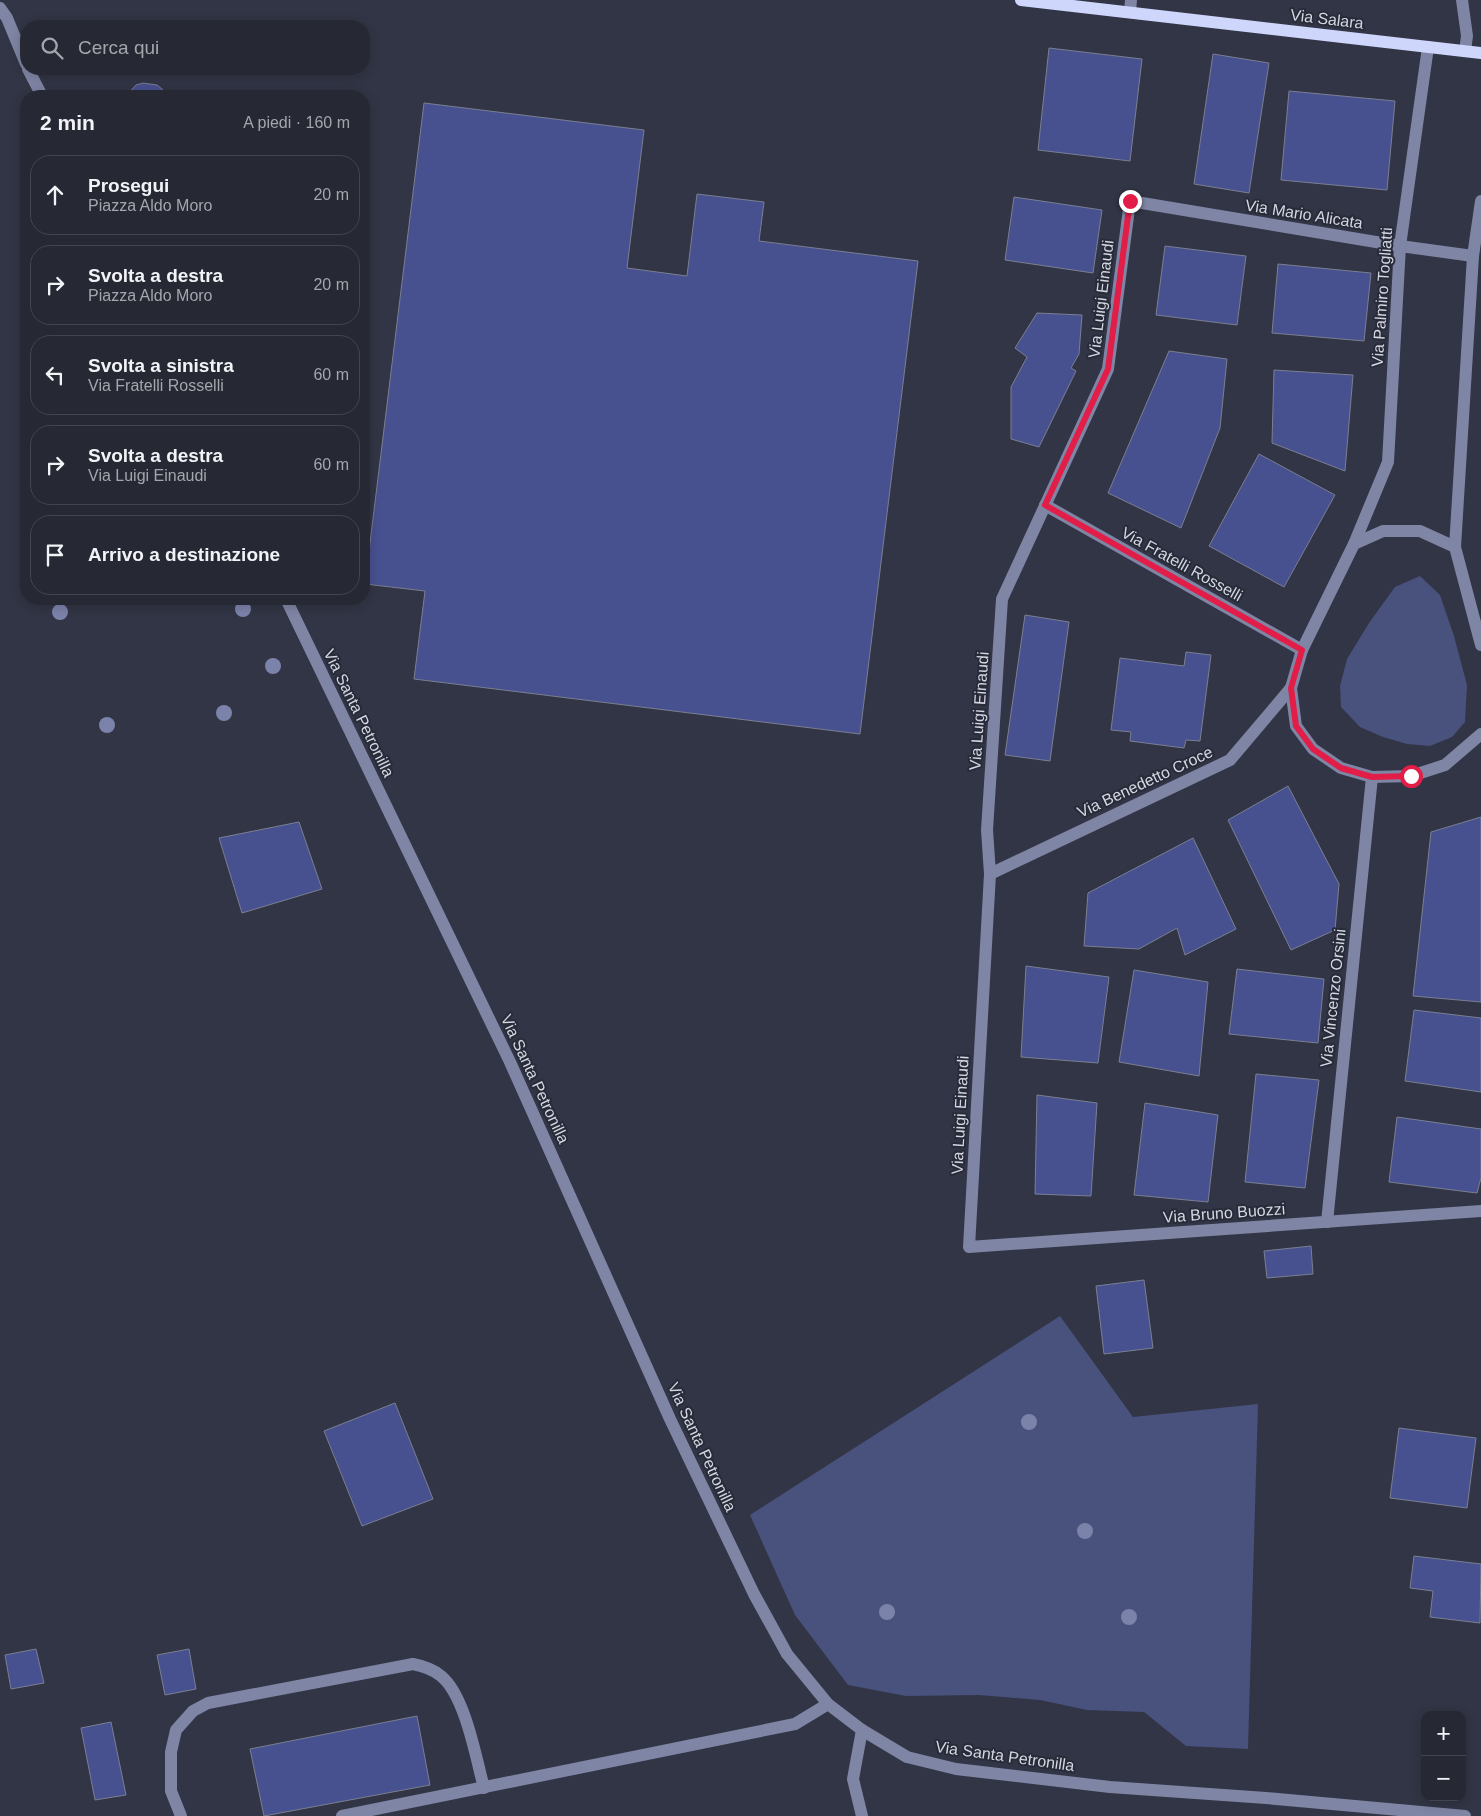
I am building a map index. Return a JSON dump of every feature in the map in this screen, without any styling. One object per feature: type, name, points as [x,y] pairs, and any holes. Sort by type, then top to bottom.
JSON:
[{"type":"main road","name":"Via Salara","points":[[1021,0],[1131,6],[1481,53]]},
{"type":"street","points":[[6,0],[4,13],[20,50]]},
{"type":"street","points":[[1462,0],[1467,36],[1465,51]]},
{"type":"street","name":"Via Palmiro Togliatti","points":[[1291,688],[1302,650],[1354,544],[1388,462],[1400,246],[1428,47]]},
{"type":"street","points":[[31,75],[39,90]]},
{"type":"street","name":"Via Mario Alicata","points":[[1130,201],[1400,246],[1473,256]]},
{"type":"street","name":"Via Luigi Einaudi","points":[[969,1246],[990,874],[987,830],[1002,599],[1108,369],[1130,201]]},
{"type":"street","points":[[1481,201],[1473,256],[1455,547],[1481,645]]},
{"type":"street","name":"Via Fratelli Rosselli","points":[[1045,505],[1302,650]]},
{"type":"street","points":[[1354,544],[1384,531],[1420,531],[1455,547]]},
{"type":"street","name":"Via Santa Petronilla","points":[[289,605],[510,1062],[670,1419],[754,1594],[787,1654],[828,1704],[862,1730],[907,1757],[956,1769],[1338,1810],[1465,1816]]},
{"type":"street","points":[[1291,688],[1296,726],[1313,749],[1341,768],[1372,777],[1411,776],[1445,765],[1481,734]]},
{"type":"street","name":"Via Benedetto Croce","points":[[990,874],[1230,760],[1291,688]]},
{"type":"street","name":"Via Vincenzo Orsini","points":[[1326,1222],[1372,777]]},
{"type":"street","name":"Via Bruno Buozzi","points":[[969,1246],[1481,1211]]},
{"type":"street","points":[[181,1816],[172,1791],[171,1752],[176,1730],[193,1711],[208,1704],[413,1664],[426,1667],[441,1676],[449,1684],[464,1714],[484,1788]]},
{"type":"street","points":[[342,1816],[795,1724],[828,1704]]},
{"type":"street","points":[[862,1730],[853,1779],[862,1816]]},
{"type":"shaded area","points":[[1420,576],[1440,595],[1454,636],[1467,685],[1465,722],[1452,737],[1430,746],[1407,744],[1383,737],[1360,727],[1341,707],[1340,686],[1347,659],[1369,623],[1395,587]]},
{"type":"shaded area","points":[[1060,1316],[1133,1417],[1258,1404],[1248,1749],[1186,1746],[1144,1712],[1087,1710],[1040,1700],[979,1695],[906,1696],[848,1685],[795,1615],[750,1515]]},
{"type":"building","points":[[1049,48],[1142,59],[1130,161],[1038,150]]},
{"type":"building","points":[[1213,54],[1269,63],[1249,193],[1194,184]]},
{"type":"building","points":[[143,83],[157,85],[163,90],[131,90],[136,85]]},
{"type":"building","points":[[1289,91],[1395,101],[1387,190],[1281,180]]},
{"type":"building","points":[[424,103],[644,130],[627,268],[687,276],[697,194],[764,202],[759,241],[918,261],[860,734],[414,679],[425,591],[370,585],[370,543]]},
{"type":"building","points":[[1014,197],[1102,210],[1093,273],[1005,260]]},
{"type":"building","points":[[1165,246],[1246,256],[1237,325],[1156,315]]},
{"type":"building","points":[[1278,264],[1371,273],[1364,341],[1272,333]]},
{"type":"building","points":[[1037,313],[1082,315],[1079,354],[1071,368],[1076,371],[1039,447],[1011,439],[1011,387],[1027,357],[1015,348]]},
{"type":"building","points":[[1169,351],[1227,359],[1220,428],[1181,528],[1108,493]]},
{"type":"building","points":[[1274,370],[1353,375],[1345,471],[1272,443]]},
{"type":"building","points":[[1259,454],[1335,495],[1284,587],[1209,546]]},
{"type":"building","points":[[1025,615],[1069,622],[1050,761],[1005,755]]},
{"type":"building","points":[[1186,652],[1211,655],[1200,741],[1186,740],[1184,748],[1130,741],[1131,732],[1111,730],[1120,658],[1184,666]]},
{"type":"building","points":[[1288,786],[1339,884],[1335,930],[1291,950],[1228,820]]},
{"type":"building","points":[[1481,817],[1481,1002],[1413,996],[1431,832]]},
{"type":"building","points":[[299,822],[322,889],[242,913],[219,838]]},
{"type":"building","points":[[1193,838],[1236,929],[1185,955],[1177,928],[1139,949],[1084,946],[1088,893]]},
{"type":"building","points":[[1026,966],[1109,977],[1098,1063],[1021,1057]]},
{"type":"building","points":[[1237,969],[1324,979],[1318,1043],[1229,1034]]},
{"type":"building","points":[[1134,970],[1208,982],[1199,1076],[1119,1062]]},
{"type":"building","points":[[1414,1010],[1481,1018],[1481,1092],[1405,1081]]},
{"type":"building","points":[[1256,1074],[1319,1080],[1305,1188],[1245,1182]]},
{"type":"building","points":[[1037,1095],[1097,1103],[1091,1196],[1035,1194]]},
{"type":"building","points":[[1145,1103],[1218,1115],[1208,1202],[1134,1195]]},
{"type":"building","points":[[1397,1117],[1481,1129],[1481,1178],[1477,1193],[1389,1182]]},
{"type":"building","points":[[1311,1246],[1313,1274],[1267,1278],[1264,1251]]},
{"type":"building","points":[[1144,1280],[1153,1348],[1104,1354],[1096,1286]]},
{"type":"building","points":[[395,1403],[433,1499],[362,1526],[324,1431]]},
{"type":"building","points":[[1399,1428],[1476,1438],[1467,1508],[1390,1498]]},
{"type":"building","points":[[1414,1556],[1481,1564],[1480,1623],[1430,1617],[1433,1591],[1410,1588]]},
{"type":"building","points":[[36,1649],[44,1683],[11,1689],[5,1655]]},
{"type":"building","points":[[189,1649],[196,1689],[165,1695],[157,1655]]},
{"type":"building","points":[[417,1716],[430,1785],[264,1816],[250,1749]]},
{"type":"building","points":[[111,1722],[126,1795],[95,1800],[81,1728]]},
{"type":"route","points":[[1130,201],[1108,369],[1045,505],[1302,650],[1291,688],[1296,726],[1313,749],[1341,768],[1372,777],[1411,776]]}]
